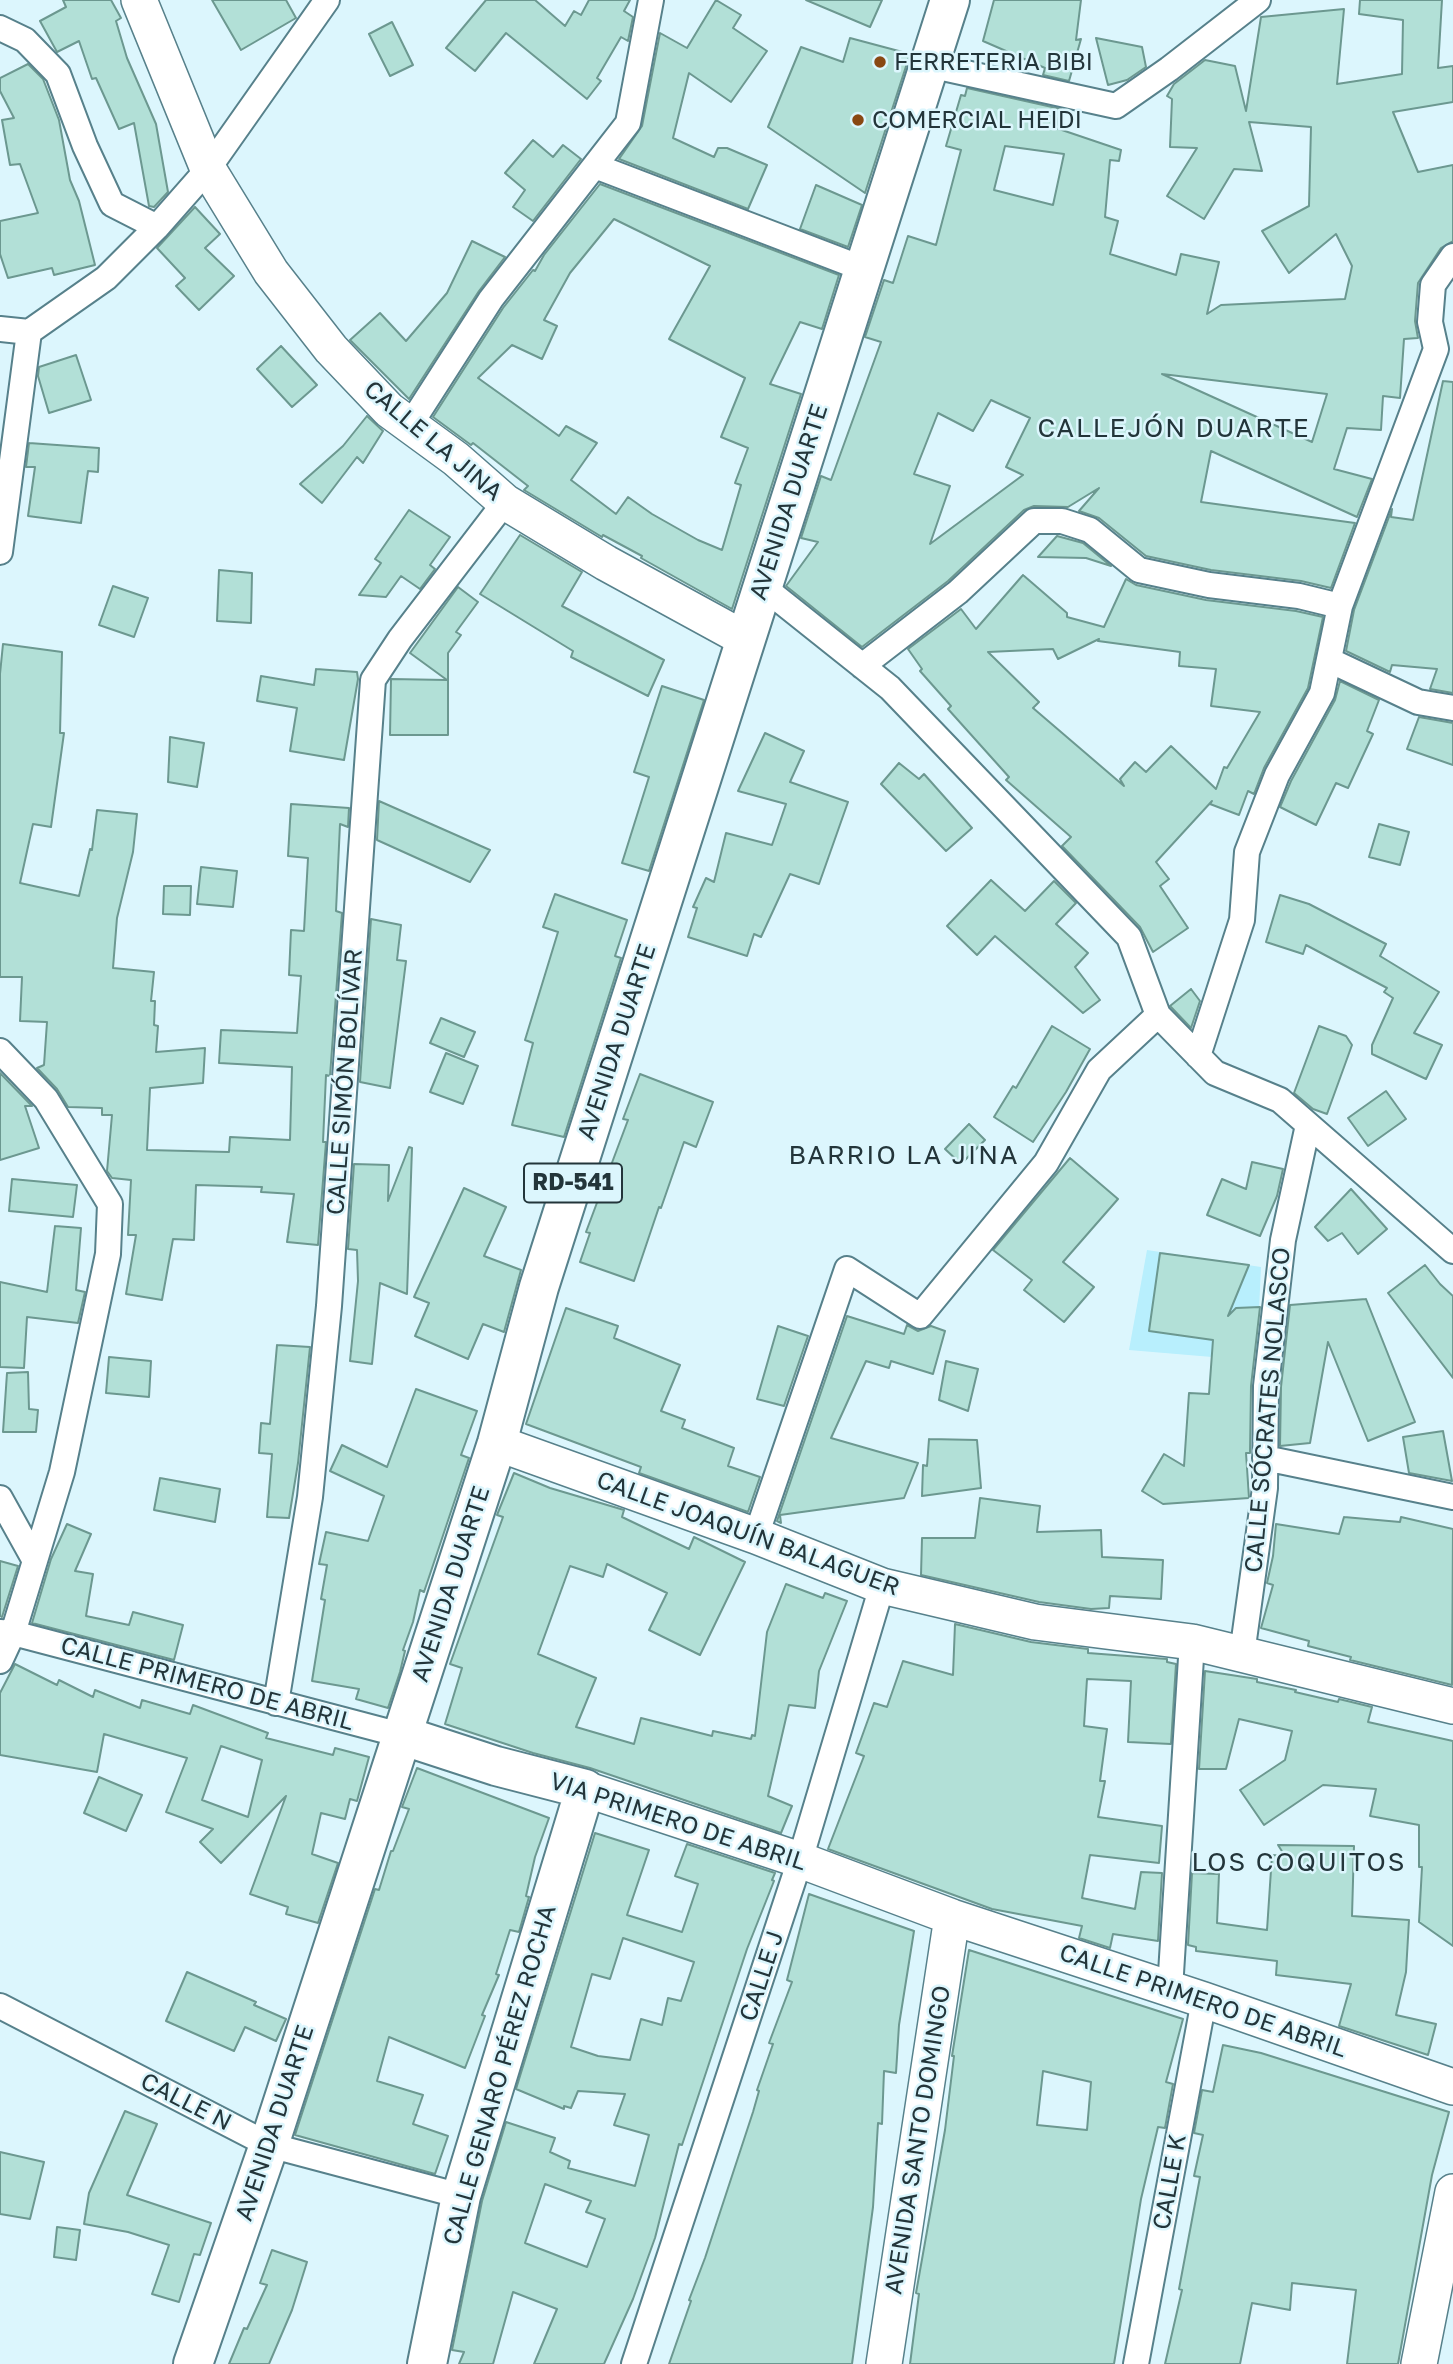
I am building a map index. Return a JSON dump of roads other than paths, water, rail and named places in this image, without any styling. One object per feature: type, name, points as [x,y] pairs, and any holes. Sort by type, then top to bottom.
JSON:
[{"type":"main road","name":"CALLE LA JINA","points":[[139,0],[208,169],[271,272],[331,349],[389,410],[456,459],[505,502],[606,563],[745,639]]},
{"type":"main road","name":"AVENIDA DUARTE","points":[[193,2364],[269,2145],[497,1443],[539,1287],[950,0]]},
{"type":"main road","name":"CALLE JOAQUÍN BALAGUER","points":[[497,1443],[756,1536],[882,1586],[1035,1622],[1192,1642],[1453,1706]]},
{"type":"main road","name":"VIA PRIMERO DE ABRIL","points":[[401,1735],[496,1766],[585,1789],[800,1860],[952,1917]]},
{"type":"main road","name":"CALLE GENARO PÉREZ ROCHA","points":[[427,2364],[461,2196],[585,1789]]},
{"type":"main road","name":"CALLE PRIMERO DE ABRIL","points":[[952,1917],[1204,2000],[1453,2087]]},
{"type":"main road","name":"AVENIDA SANTO DOMINGO","points":[[884,2364],[952,1917]]},
{"type":"main road","points":[[1419,2364],[1453,2192]]},
{"type":"street","points":[[0,329],[29,332],[106,278],[208,169],[327,0]]},
{"type":"street","points":[[410,425],[491,299],[628,123],[650,0]]},
{"type":"street","points":[[929,65],[1116,106],[1258,0]]},
{"type":"street","points":[[0,28],[25,40],[58,74],[85,146],[112,204],[157,226]]},
{"type":"street","points":[[595,166],[864,269]]},
{"type":"street","points":[[1198,1056],[1242,920],[1247,852],[1277,775],[1322,693],[1340,606],[1436,349],[1430,322],[1433,285],[1453,256]]},
{"type":"street","points":[[0,552],[29,332]]},
{"type":"street","name":"CALLE SIMÓN BOLÍVAR","points":[[276,1703],[310,1497],[329,1306],[373,680],[400,639],[505,502]]},
{"type":"street","points":[[862,666],[958,592],[1034,521],[1062,521],[1090,530],[1139,570],[1209,585],[1299,596],[1340,606]]},
{"type":"street","points":[[762,586],[890,688],[1129,937],[1158,1015],[1215,1073],[1280,1100],[1453,1251]]},
{"type":"street","points":[[1329,660],[1418,702],[1453,708]]},
{"type":"street","points":[[756,1536],[848,1269],[920,1316],[1046,1163],[1100,1070],[1158,1015]]},
{"type":"street","points":[[0,1051],[46,1099],[110,1204],[108,1254],[62,1472],[35,1561],[6,1632],[0,1661]]},
{"type":"street","name":"CALLE SÓCRATES NOLASCO","points":[[1242,1654],[1265,1488],[1266,1385],[1283,1240],[1308,1125]]},
{"type":"street","points":[[1265,1458],[1453,1497]]},
{"type":"street","points":[[0,1498],[35,1561]]},
{"type":"street","name":"CALLE J","points":[[634,2364],[800,1860],[882,1586]]},
{"type":"street","name":"CALLE PRIMERO DE ABRIL","points":[[6,1632],[401,1735]]},
{"type":"street","points":[[1170,1989],[1192,1642]]},
{"type":"street","name":"CALLE K","points":[[1136,2364],[1204,2000]]},
{"type":"street","name":"CALLE N","points":[[0,2006],[269,2145],[461,2196]]},
{"type":"place","name":"FERRETERIA BIBI","points":[[880,62]]},
{"type":"place","name":"COMERCIAL HEIDI","points":[[858,120]]},
{"type":"district","name":"CALLEJÓN DUARTE","points":[[1174,429]]},
{"type":"district","name":"BARRIO LA JINA","points":[[904,1156]]},
{"type":"district","name":"LOS COQUITOS","points":[[1299,1863]]}]
